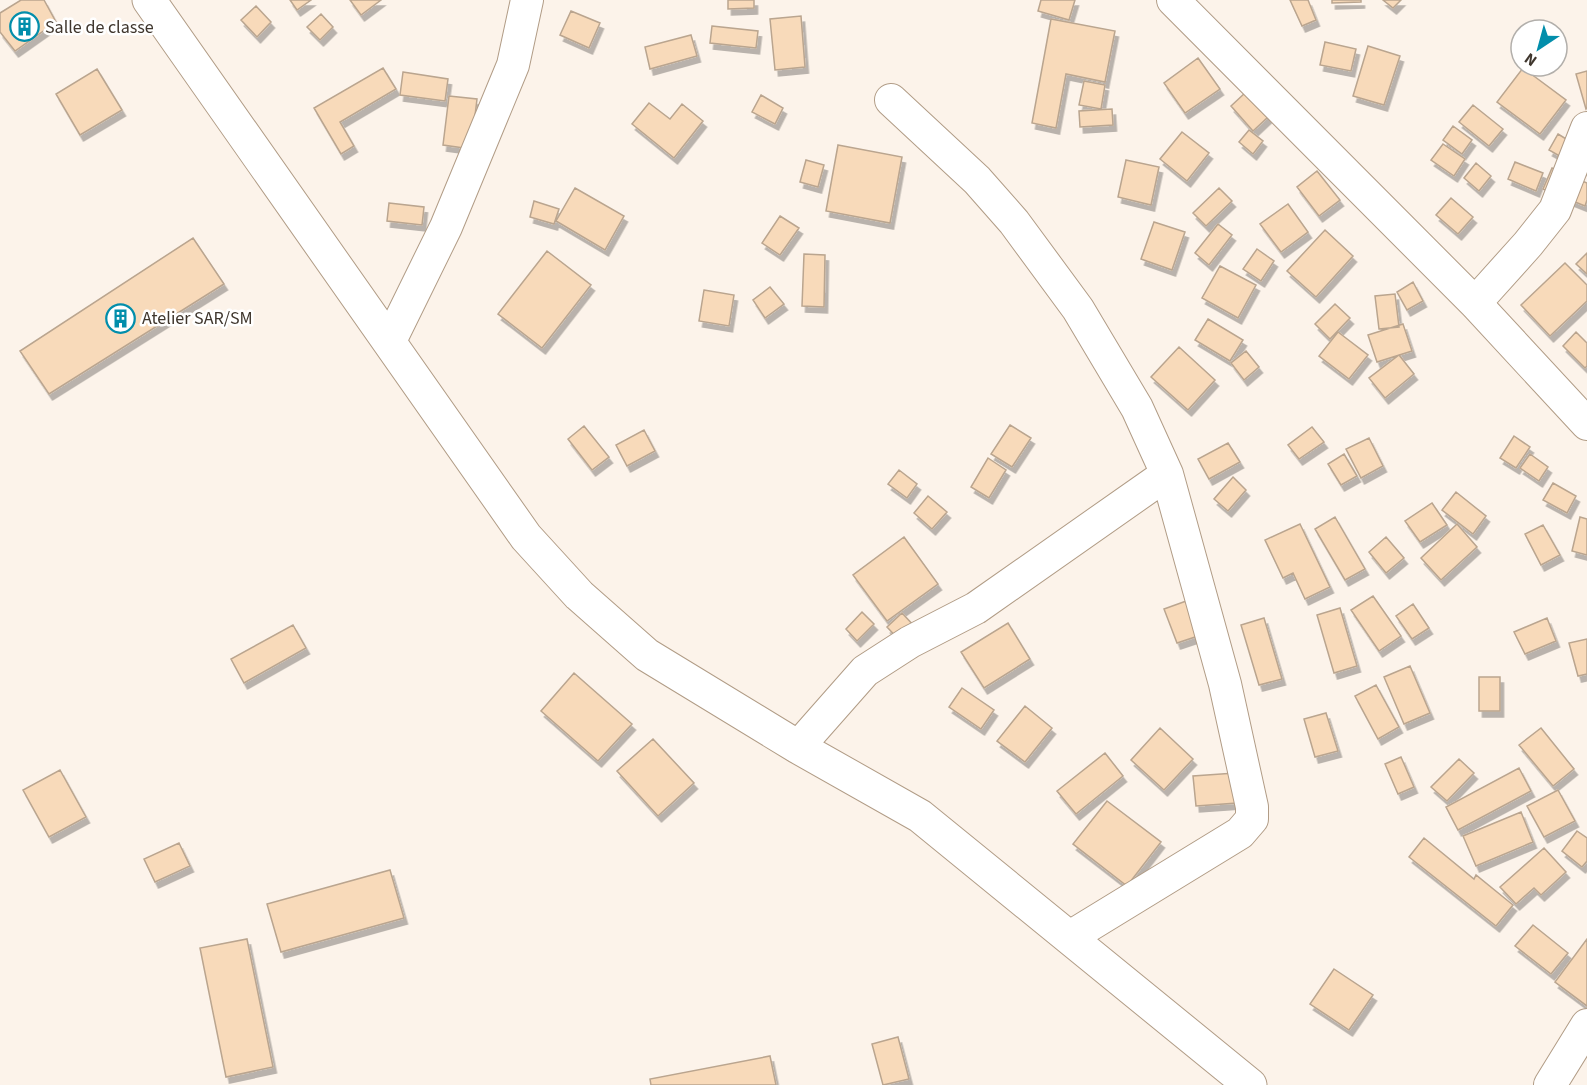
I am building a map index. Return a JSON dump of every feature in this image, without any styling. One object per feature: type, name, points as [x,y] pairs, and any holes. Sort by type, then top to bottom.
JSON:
[{"type":"main road","points":[[149,0],[526,537],[579,595],[648,655],[798,747],[920,816],[1250,1085]]},
{"type":"street","points":[[390,341],[447,227],[513,65],[527,0]]},
{"type":"street","points":[[1173,0],[1475,303],[1587,424]]},
{"type":"street","points":[[1202,0],[1209,36]]},
{"type":"street","points":[[891,100],[977,180],[1020,230],[1078,309],[1137,408],[1167,474],[1225,684],[1252,807],[1252,819],[1240,833],[1070,937]]},
{"type":"street","points":[[1475,303],[1555,210],[1587,128]]},
{"type":"street","points":[[798,747],[865,671],[910,642],[976,608],[1167,474]]},
{"type":"street","points":[[1550,1085],[1587,1026]]},
{"type":"building","name":"Salle de classe","points":[[21,0],[44,0],[56,22],[15,51],[0,32],[0,13]]},
{"type":"building","points":[[290,0],[311,0],[297,10]]},
{"type":"building","points":[[350,0],[381,0],[361,15]]},
{"type":"building","points":[[728,0],[754,0],[754,8],[728,9]]},
{"type":"building","points":[[1041,0],[1075,0],[1069,20],[1038,11]]},
{"type":"building","points":[[1290,0],[1308,0],[1316,20],[1302,26]]},
{"type":"building","points":[[1332,0],[1361,0],[1361,2],[1332,3]]},
{"type":"building","points":[[1383,0],[1401,0],[1393,8]]},
{"type":"building","points":[[256,6],[271,22],[257,37],[241,20]]},
{"type":"building","points":[[571,11],[600,23],[589,48],[560,35]]},
{"type":"building","points":[[321,14],[333,27],[320,40],[307,27]]},
{"type":"building","points":[[801,16],[805,67],[775,70],[770,19]]},
{"type":"building","points":[[1051,19],[1115,31],[1105,82],[1066,74],[1056,128],[1032,123]]},
{"type":"building","points":[[712,26],[758,31],[756,48],[710,43]]},
{"type":"building","points":[[691,35],[697,56],[650,69],[645,47]]},
{"type":"building","points":[[1325,42],[1356,49],[1351,71],[1320,65]]},
{"type":"building","points":[[1368,46],[1400,56],[1384,105],[1353,96]]},
{"type":"building","points":[[1198,58],[1220,89],[1185,113],[1164,83]]},
{"type":"building","points":[[383,68],[396,89],[340,122],[354,146],[341,154],[314,108]]},
{"type":"building","points":[[97,69],[122,110],[80,135],[56,94]]},
{"type":"building","points":[[1587,71],[1587,108],[1586,109],[1576,74]]},
{"type":"building","points":[[403,72],[448,79],[445,101],[400,95]]},
{"type":"building","points":[[1515,78],[1536,78],[1566,100],[1540,134],[1497,102]]},
{"type":"building","points":[[1084,81],[1105,85],[1101,109],[1079,105]]},
{"type":"building","points":[[1246,92],[1268,117],[1253,131],[1231,106]]},
{"type":"building","points":[[761,95],[783,108],[775,124],[752,112]]},
{"type":"building","points":[[449,96],[477,99],[471,149],[443,145]]},
{"type":"building","points":[[649,103],[670,119],[682,104],[703,121],[674,158],[632,124]]},
{"type":"building","points":[[1473,105],[1503,129],[1489,146],[1459,122]]},
{"type":"building","points":[[1112,109],[1113,125],[1080,127],[1079,111]]},
{"type":"building","points":[[1453,126],[1472,140],[1462,154],[1443,140]]},
{"type":"building","points":[[1249,130],[1263,141],[1253,154],[1239,142]]},
{"type":"building","points":[[1182,132],[1209,153],[1187,181],[1160,159]]},
{"type":"building","points":[[1558,134],[1576,145],[1584,170],[1549,150]]},
{"type":"building","points":[[1443,144],[1465,159],[1454,176],[1431,160]]},
{"type":"building","points":[[838,145],[902,157],[890,223],[826,211]]},
{"type":"building","points":[[806,160],[824,165],[818,187],[800,182]]},
{"type":"building","points":[[1126,160],[1159,167],[1151,205],[1118,197]]},
{"type":"building","points":[[1515,162],[1543,173],[1536,191],[1508,179]]},
{"type":"building","points":[[1476,163],[1491,176],[1479,191],[1464,178]]},
{"type":"building","points":[[1552,168],[1587,183],[1585,206],[1543,189]]},
{"type":"building","points":[[1317,171],[1340,200],[1319,216],[1297,187]]},
{"type":"building","points":[[575,188],[624,216],[605,250],[556,221]]},
{"type":"building","points":[[1219,188],[1232,201],[1206,226],[1193,213]]},
{"type":"building","points":[[1451,198],[1473,217],[1458,234],[1436,215]]},
{"type":"building","points":[[534,201],[559,209],[554,224],[530,217]]},
{"type":"building","points":[[389,203],[424,207],[422,225],[387,221]]},
{"type":"building","points":[[1288,204],[1308,232],[1281,252],[1260,224]]},
{"type":"building","points":[[780,216],[799,228],[780,255],[762,243]]},
{"type":"building","points":[[1154,222],[1185,232],[1172,270],[1141,259]]},
{"type":"building","points":[[1218,224],[1232,235],[1209,265],[1195,253]]},
{"type":"building","points":[[1325,230],[1353,256],[1316,297],[1287,271]]},
{"type":"building","name":"Atelier SAR/SM","points":[[193,238],[224,284],[49,394],[20,351]]},
{"type":"building","points":[[1257,249],[1274,261],[1261,281],[1243,269]]},
{"type":"building","points":[[547,251],[591,285],[542,348],[498,314]]},
{"type":"building","points":[[1587,253],[1587,274],[1576,264]]},
{"type":"building","points":[[804,254],[825,255],[824,307],[802,306]]},
{"type":"building","points":[[1565,263],[1587,285],[1587,301],[1550,336],[1521,305]]},
{"type":"building","points":[[1220,266],[1256,285],[1238,318],[1202,298]]},
{"type":"building","points":[[1413,282],[1423,301],[1407,310],[1397,292]]},
{"type":"building","points":[[770,287],[784,304],[765,318],[753,300]]},
{"type":"building","points":[[704,290],[734,295],[729,326],[699,321]]},
{"type":"building","points":[[1395,294],[1399,327],[1379,329],[1375,296]]},
{"type":"building","points":[[1335,304],[1350,318],[1330,339],[1315,324]]},
{"type":"building","points":[[1208,319],[1243,340],[1230,361],[1195,340]]},
{"type":"building","points":[[1403,324],[1412,351],[1377,362],[1368,335]]},
{"type":"building","points":[[1338,332],[1368,355],[1349,379],[1319,356]]},
{"type":"building","points":[[1576,332],[1587,343],[1587,366],[1585,368],[1563,346]]},
{"type":"building","points":[[1179,347],[1215,380],[1188,410],[1151,377]]},
{"type":"building","points":[[1246,351],[1259,367],[1244,380],[1231,363]]},
{"type":"building","points":[[1399,355],[1414,374],[1385,398],[1369,378]]},
{"type":"building","points":[[1010,425],[1031,438],[1012,467],[991,454]]},
{"type":"building","points":[[584,426],[609,457],[592,470],[568,439]]},
{"type":"building","points":[[1312,427],[1324,442],[1299,459],[1288,445]]},
{"type":"building","points":[[644,430],[655,451],[627,466],[616,445]]},
{"type":"building","points":[[1514,436],[1530,447],[1516,468],[1500,458]]},
{"type":"building","points":[[1369,438],[1383,466],[1361,478],[1346,449]]},
{"type":"building","points":[[1228,443],[1240,462],[1209,479],[1198,459]]},
{"type":"building","points":[[1344,454],[1357,476],[1341,485],[1328,464]]},
{"type":"building","points":[[1530,454],[1548,467],[1539,481],[1520,468]]},
{"type":"building","points":[[988,458],[1006,470],[989,498],[971,487]]},
{"type":"building","points":[[899,470],[917,484],[907,498],[888,484]]},
{"type":"building","points":[[1233,477],[1246,490],[1228,511],[1214,499]]},
{"type":"building","points":[[1553,483],[1576,496],[1567,513],[1543,500]]},
{"type":"building","points":[[1456,492],[1486,516],[1473,534],[1442,510]]},
{"type":"building","points":[[928,496],[947,512],[932,529],[914,513]]},
{"type":"building","points":[[1432,503],[1447,525],[1420,542],[1405,521]]},
{"type":"building","points":[[1335,517],[1365,569],[1345,580],[1315,529]]},
{"type":"building","points":[[1580,517],[1587,519],[1587,555],[1572,551]]},
{"type":"building","points":[[1300,524],[1330,587],[1305,599],[1293,573],[1283,578],[1265,540]]},
{"type":"building","points":[[1457,524],[1477,547],[1441,580],[1421,558]]},
{"type":"building","points":[[1543,525],[1560,555],[1541,565],[1525,534]]},
{"type":"building","points":[[904,537],[938,584],[887,621],[853,575]]},
{"type":"building","points":[[1386,537],[1404,558],[1386,573],[1369,552]]},
{"type":"building","points":[[1373,596],[1401,636],[1379,651],[1351,610]]},
{"type":"building","points":[[1189,600],[1201,635],[1177,643],[1164,609]]},
{"type":"building","points":[[1413,604],[1429,628],[1412,639],[1396,616]]},
{"type":"building","points":[[1340,608],[1357,666],[1334,673],[1317,615]]},
{"type":"building","points":[[862,612],[874,624],[857,641],[846,629]]},
{"type":"building","points":[[902,613],[916,628],[901,642],[887,627]]},
{"type":"building","points":[[1264,618],[1282,679],[1259,685],[1241,625]]},
{"type":"building","points":[[1547,618],[1556,641],[1525,654],[1514,632]]},
{"type":"building","points":[[1008,623],[1030,659],[984,688],[961,652]]},
{"type":"building","points":[[293,625],[306,648],[244,683],[231,659]]},
{"type":"building","points":[[1587,639],[1587,674],[1578,676],[1569,643]]},
{"type":"building","points":[[1410,666],[1430,713],[1404,724],[1384,677]]},
{"type":"building","points":[[574,673],[632,724],[598,761],[541,711]]},
{"type":"building","points":[[1479,677],[1500,677],[1500,711],[1479,711]]},
{"type":"building","points":[[1376,685],[1399,727],[1378,739],[1355,696]]},
{"type":"building","points":[[962,688],[994,710],[981,729],[949,707]]},
{"type":"building","points":[[1025,706],[1052,728],[1025,762],[997,741]]},
{"type":"building","points":[[1326,713],[1338,751],[1315,757],[1304,719]]},
{"type":"building","points":[[1160,728],[1193,759],[1164,790],[1131,760]]},
{"type":"building","points":[[1541,728],[1574,769],[1553,786],[1519,745]]},
{"type":"building","points":[[653,739],[694,783],[658,816],[617,771]]},
{"type":"building","points":[[1105,753],[1123,776],[1076,814],[1057,791]]},
{"type":"building","points":[[1401,757],[1414,787],[1398,794],[1385,764]]},
{"type":"building","points":[[1459,759],[1474,773],[1447,801],[1431,787]]},
{"type":"building","points":[[1519,768],[1531,791],[1458,830],[1446,807]]},
{"type":"building","points":[[60,770],[86,817],[49,837],[23,790]]},
{"type":"building","points":[[1235,773],[1237,803],[1196,806],[1193,776]]},
{"type":"building","points":[[1558,790],[1575,821],[1544,837],[1527,806]]},
{"type":"building","points":[[1107,801],[1161,842],[1127,886],[1073,844]]},
{"type":"building","points":[[1521,812],[1533,842],[1476,866],[1463,836]]},
{"type":"building","points":[[1577,831],[1587,838],[1587,861],[1582,867],[1562,851]]},
{"type":"building","points":[[1424,838],[1474,879],[1476,875],[1513,905],[1496,926],[1409,857]]},
{"type":"building","points":[[179,843],[190,866],[155,882],[144,859]]},
{"type":"building","points":[[1544,848],[1566,872],[1541,895],[1534,888],[1516,904],[1500,887]]},
{"type":"building","points":[[390,870],[404,918],[281,952],[267,904]]},
{"type":"building","points":[[1533,925],[1568,953],[1551,974],[1515,946]]},
{"type":"building","points":[[247,939],[273,1067],[226,1077],[200,948]]},
{"type":"building","points":[[1587,939],[1587,1006],[1555,982]]},
{"type":"building","points":[[1587,939],[1587,1006],[1555,982]]},
{"type":"building","points":[[1334,969],[1373,995],[1349,1030],[1310,1004]]},
{"type":"building","points":[[898,1037],[909,1079],[883,1085],[872,1044]]},
{"type":"building","points":[[770,1056],[776,1085],[651,1085],[650,1079]]},
{"type":"place","name":"Salle de classe","points":[[24,27]]},
{"type":"place","name":"Atelier SAR/SM","points":[[121,318]]}]
